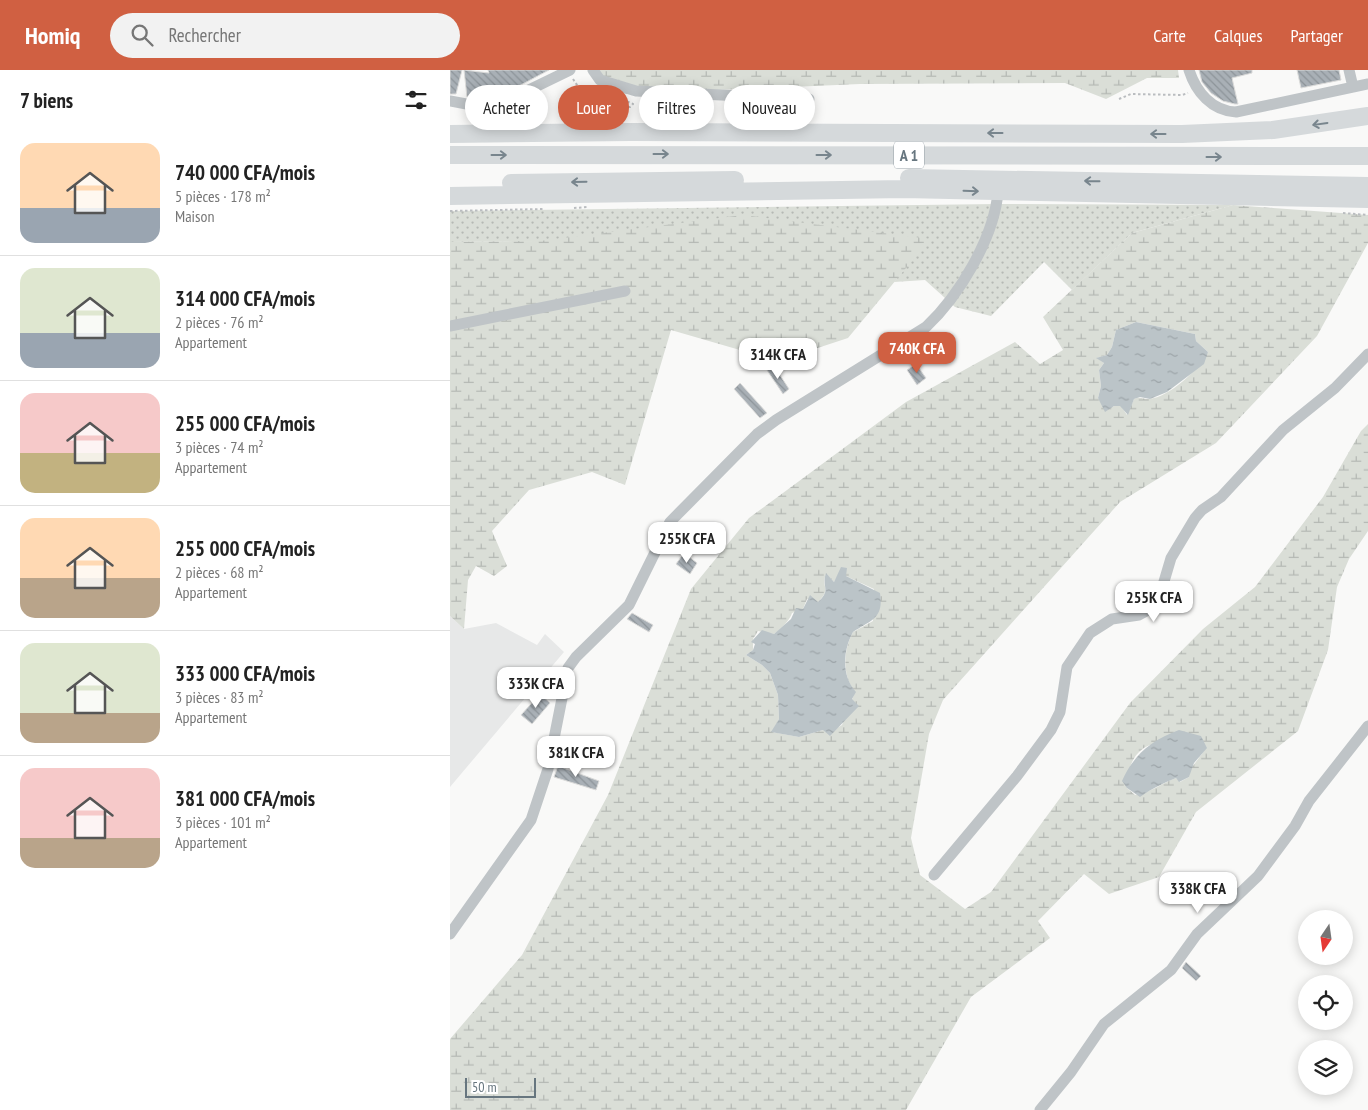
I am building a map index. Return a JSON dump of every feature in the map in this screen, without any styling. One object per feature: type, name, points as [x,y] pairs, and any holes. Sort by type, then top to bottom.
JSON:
[{"type":"highway","name":"A 1","points":[[450,134],[631,132],[1182,134],[1273,130],[1368,116]]},
{"type":"highway","name":"A 1","points":[[450,155],[1368,156]]},
{"type":"highway","points":[[450,185],[907,178],[1368,186]]},
{"type":"highway","points":[[450,196],[904,189],[1368,199]]},
{"type":"street","points":[[450,101],[477,106],[502,103],[553,74],[569,70]]},
{"type":"street","points":[[593,70],[600,80],[636,90],[724,95]]},
{"type":"street","points":[[1189,70],[1199,89],[1212,106],[1220,110],[1236,112],[1368,84]]},
{"type":"street","points":[[1349,70],[1353,87]]},
{"type":"street","points":[[450,934],[531,820],[541,795],[548,769],[568,668],[576,657],[629,605],[670,522],[757,434],[776,420],[926,328],[940,314],[956,293],[977,256],[993,217],[998,192]]},
{"type":"street","points":[[450,326],[625,291]]},
{"type":"street","points":[[934,875],[1017,776],[1051,730],[1060,712],[1067,668],[1090,633],[1112,619],[1139,615],[1152,608],[1160,595],[1170,558],[1195,518],[1221,497],[1283,430],[1329,394],[1368,354]]},
{"type":"street","points":[[1040,1110],[1071,1072],[1104,1024],[1171,970],[1197,934],[1258,876],[1295,826],[1309,801],[1368,726]]},
{"type":"path","points":[[569,70],[578,85]]},
{"type":"path","points":[[1119,100],[1131,94],[1182,95],[1199,89]]},
{"type":"path","points":[[450,211],[546,209]]},
{"type":"shaded area","points":[[450,616],[464,629],[496,623],[537,645],[545,634],[564,652],[450,787]]},
{"type":"green space","points":[[1178,70],[1179,78],[1147,78],[1106,99],[1065,83],[724,85],[724,90],[714,90],[714,85],[639,85],[639,93],[629,94],[629,85],[610,85],[587,71]]},
{"type":"green space","points":[[997,204],[1233,205],[1132,233],[1072,290],[1044,262],[991,316],[955,307],[925,280],[894,282],[929,239],[450,242],[450,211]]},
{"type":"green space","points":[[1233,205],[1368,215],[1368,243],[1317,336],[1216,443],[1120,502],[943,700],[929,734],[911,838],[920,875],[965,909],[991,892],[1130,703],[1203,629],[1255,587],[1323,497],[1361,431],[1368,424],[1368,531],[1349,559],[1337,587],[1328,650],[1298,731],[1196,812],[1159,877],[1109,894],[1084,874],[1038,921],[1050,938],[971,997],[906,1110],[450,1110],[450,1039],[522,955],[608,795],[691,589],[749,518],[906,402],[1015,342],[1040,364],[1063,350],[1043,317],[1132,233]],"holes":[[[1136,322],[1195,334],[1196,341],[1208,352],[1198,367],[1183,382],[1157,397],[1134,399],[1127,415],[1121,406],[1114,406],[1109,409],[1098,398],[1101,386],[1099,370],[1104,363],[1097,358],[1107,355],[1112,347],[1116,330]],[[846,568],[846,576],[874,589],[873,621],[853,632],[847,647],[846,671],[855,692],[842,725],[832,731],[823,730],[799,737],[772,732],[779,719],[778,695],[770,673],[762,665],[746,655],[753,650],[753,639],[758,631],[774,634],[784,625],[792,613],[803,609],[807,599],[818,602],[826,591],[824,583],[826,574],[834,582],[839,573]],[[1150,745],[1204,751],[1190,770],[1189,777],[1180,782],[1176,778],[1135,795],[1127,788],[1128,775],[1135,757]]]},
{"type":"green space","points":[[743,215],[930,239],[848,338],[778,361],[671,330],[625,485],[592,472],[529,490],[492,531],[507,566],[494,576],[476,566],[468,580],[464,629],[450,616],[450,242],[540,241]]},
{"type":"water","points":[[1136,322],[1195,334],[1196,341],[1208,352],[1204,364],[1167,392],[1150,399],[1140,397],[1134,399],[1128,415],[1120,406],[1114,406],[1105,412],[1098,398],[1101,386],[1099,370],[1104,363],[1096,358],[1107,355],[1112,347],[1116,330]]},
{"type":"water","points":[[841,567],[847,568],[846,576],[880,593],[881,602],[878,614],[871,621],[853,632],[847,647],[846,671],[851,686],[856,692],[852,699],[859,706],[830,736],[823,730],[799,737],[771,732],[779,719],[778,695],[770,673],[762,665],[746,655],[753,650],[755,644],[751,642],[762,630],[774,634],[791,619],[796,608],[803,609],[810,595],[818,602],[825,591],[826,573],[834,582]]},
{"type":"water","points":[[1179,730],[1201,736],[1207,748],[1194,763],[1189,777],[1179,782],[1176,778],[1171,780],[1140,797],[1127,788],[1122,781],[1138,756],[1152,743]]},
{"type":"building","points":[[450,70],[462,70],[456,94],[450,94]]},
{"type":"building","points":[[464,70],[489,73],[488,70],[549,70],[521,85],[466,85]]},
{"type":"building","points":[[1199,70],[1252,70],[1252,73],[1232,78],[1238,104],[1235,104],[1223,101],[1211,93],[1202,82]]},
{"type":"building","points":[[1297,70],[1339,70],[1341,80],[1301,88]]},
{"type":"building","points":[[916,364],[926,378],[917,385],[907,370]]},
{"type":"building","points":[[774,366],[789,389],[783,394],[767,370]]},
{"type":"building","points":[[740,383],[767,413],[760,418],[734,389]]},
{"type":"building","points":[[684,553],[697,563],[690,574],[676,564]]},
{"type":"building","points":[[632,613],[653,625],[649,632],[627,619]]},
{"type":"building","points":[[540,694],[550,703],[532,724],[521,715]]},
{"type":"building","points":[[558,766],[599,781],[596,790],[554,777]]},
{"type":"building","points":[[1186,962],[1201,976],[1196,981],[1182,968]]}]
